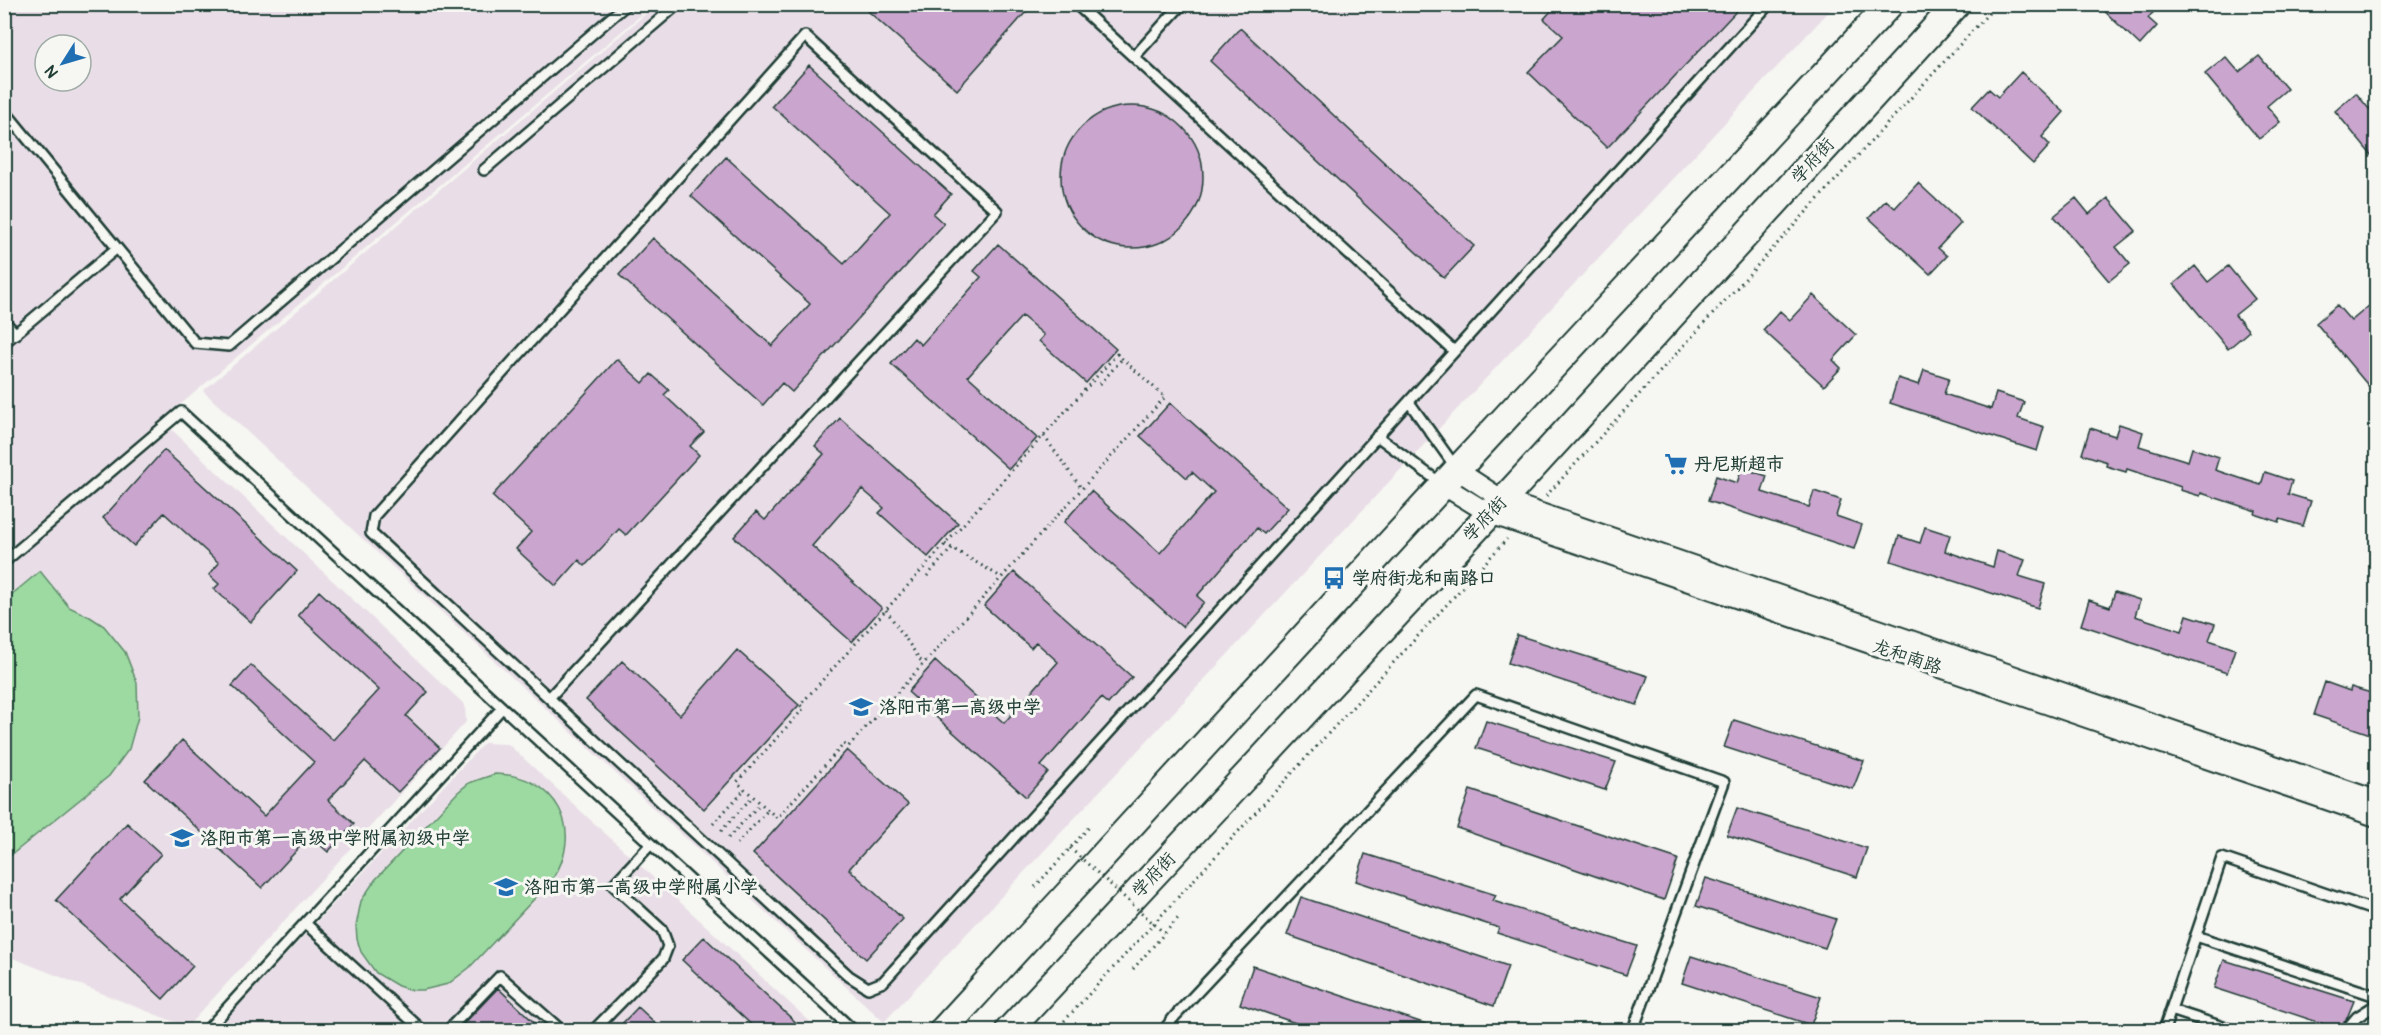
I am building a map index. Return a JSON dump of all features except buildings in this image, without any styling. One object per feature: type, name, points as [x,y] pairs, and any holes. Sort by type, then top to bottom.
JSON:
[{"type":"main road","points":[[943,1030],[1890,4]]},
{"type":"main road","name":"学府街","points":[[1009,1030],[1496,507],[1957,4]]},
{"type":"street","name":"龙和南路","points":[[1451,478],[1496,507],[2376,817]]},
{"type":"street","name":"龙和南路","points":[[1496,507],[2376,800]]},
{"type":"lane","points":[[4,110],[195,343],[229,346],[627,4]]},
{"type":"lane","points":[[484,170],[678,4]]},
{"type":"lane","points":[[1076,4],[1454,351]]},
{"type":"lane","points":[[1134,57],[1182,4]]},
{"type":"lane","points":[[549,698],[997,211],[806,36],[374,516],[371,533],[549,698],[849,976],[868,988],[883,982],[1769,4]]},
{"type":"lane","points":[[4,343],[117,248]]},
{"type":"lane","points":[[4,321],[15,334]]},
{"type":"lane","points":[[1408,402],[1451,478]]},
{"type":"lane","points":[[4,562],[181,412],[854,1030]]},
{"type":"lane","points":[[1377,436],[1451,478]]},
{"type":"lane","points":[[1164,1030],[1476,695],[1724,782],[1633,1030]]},
{"type":"lane","points":[[207,1030],[502,708]]},
{"type":"lane","points":[[594,1030],[663,959],[669,946],[662,930],[613,885],[651,844]]},
{"type":"lane","points":[[2164,1030],[2222,858],[2376,911]]},
{"type":"lane","points":[[305,923],[422,1030]]},
{"type":"lane","points":[[2196,936],[2376,996]]},
{"type":"lane","points":[[448,1030],[500,976],[561,1030]]},
{"type":"lane","points":[[2346,1030],[2357,1017],[2376,1005]]},
{"type":"lane","points":[[2171,1010],[2232,1030]]},
{"type":"path","points":[[1118,354],[1165,397],[848,747],[844,744],[777,818],[737,782],[804,708],[800,705],[1044,436],[1118,354]]},
{"type":"path","points":[[1100,384],[1122,359]]},
{"type":"path","points":[[1044,436],[1082,489]]},
{"type":"path","points":[[945,544],[1002,577]]},
{"type":"path","points":[[927,576],[952,548]]},
{"type":"path","points":[[886,610],[923,664]]},
{"type":"path","points":[[713,824],[745,789]]},
{"type":"path","points":[[721,831],[753,796]]},
{"type":"path","points":[[728,838],[760,803]]},
{"type":"path","points":[[737,844],[768,810]]},
{"type":"path","points":[[1035,887],[1091,825]]},
{"type":"path","points":[[1070,848],[1164,933]]},
{"type":"path","points":[[1133,969],[1178,918]]},
{"type":"shaded area","points":[[5,5],[653,5],[5,553]]},
{"type":"shaded area","name":"洛阳市第一高级中学","points":[[656,5],[1835,5],[884,1022],[203,391]]},
{"type":"shaded area","name":"洛阳市第一高级中学附属初级中学","points":[[170,428],[465,705],[466,722],[187,1027],[5,955],[4,569]]},
{"type":"shaded area","name":"洛阳市第一高级中学附属小学","points":[[484,743],[508,744],[819,1030],[216,1030]]},
{"type":"green space","points":[[40,571],[69,607],[104,626],[125,652],[137,683],[138,717],[129,749],[109,776],[5,860],[5,600]]},
{"type":"green space","points":[[495,774],[516,777],[534,784],[549,794],[559,808],[565,824],[566,842],[562,861],[552,880],[469,968],[448,984],[423,990],[410,990],[398,986],[376,973],[361,952],[356,926],[361,901],[375,880],[458,792],[469,783]]},
{"type":"place","name":"丹尼斯超市","points":[[1676,464]]},
{"type":"place","name":"学府街龙和南路口","points":[[1334,578]]},
{"type":"place","name":"洛阳市第一高级中学","points":[[861,707]]},
{"type":"place","name":"洛阳市第一高级中学附属初级中学","points":[[182,838]]},
{"type":"place","name":"洛阳市第一高级中学附属小学","points":[[506,887]]}]
